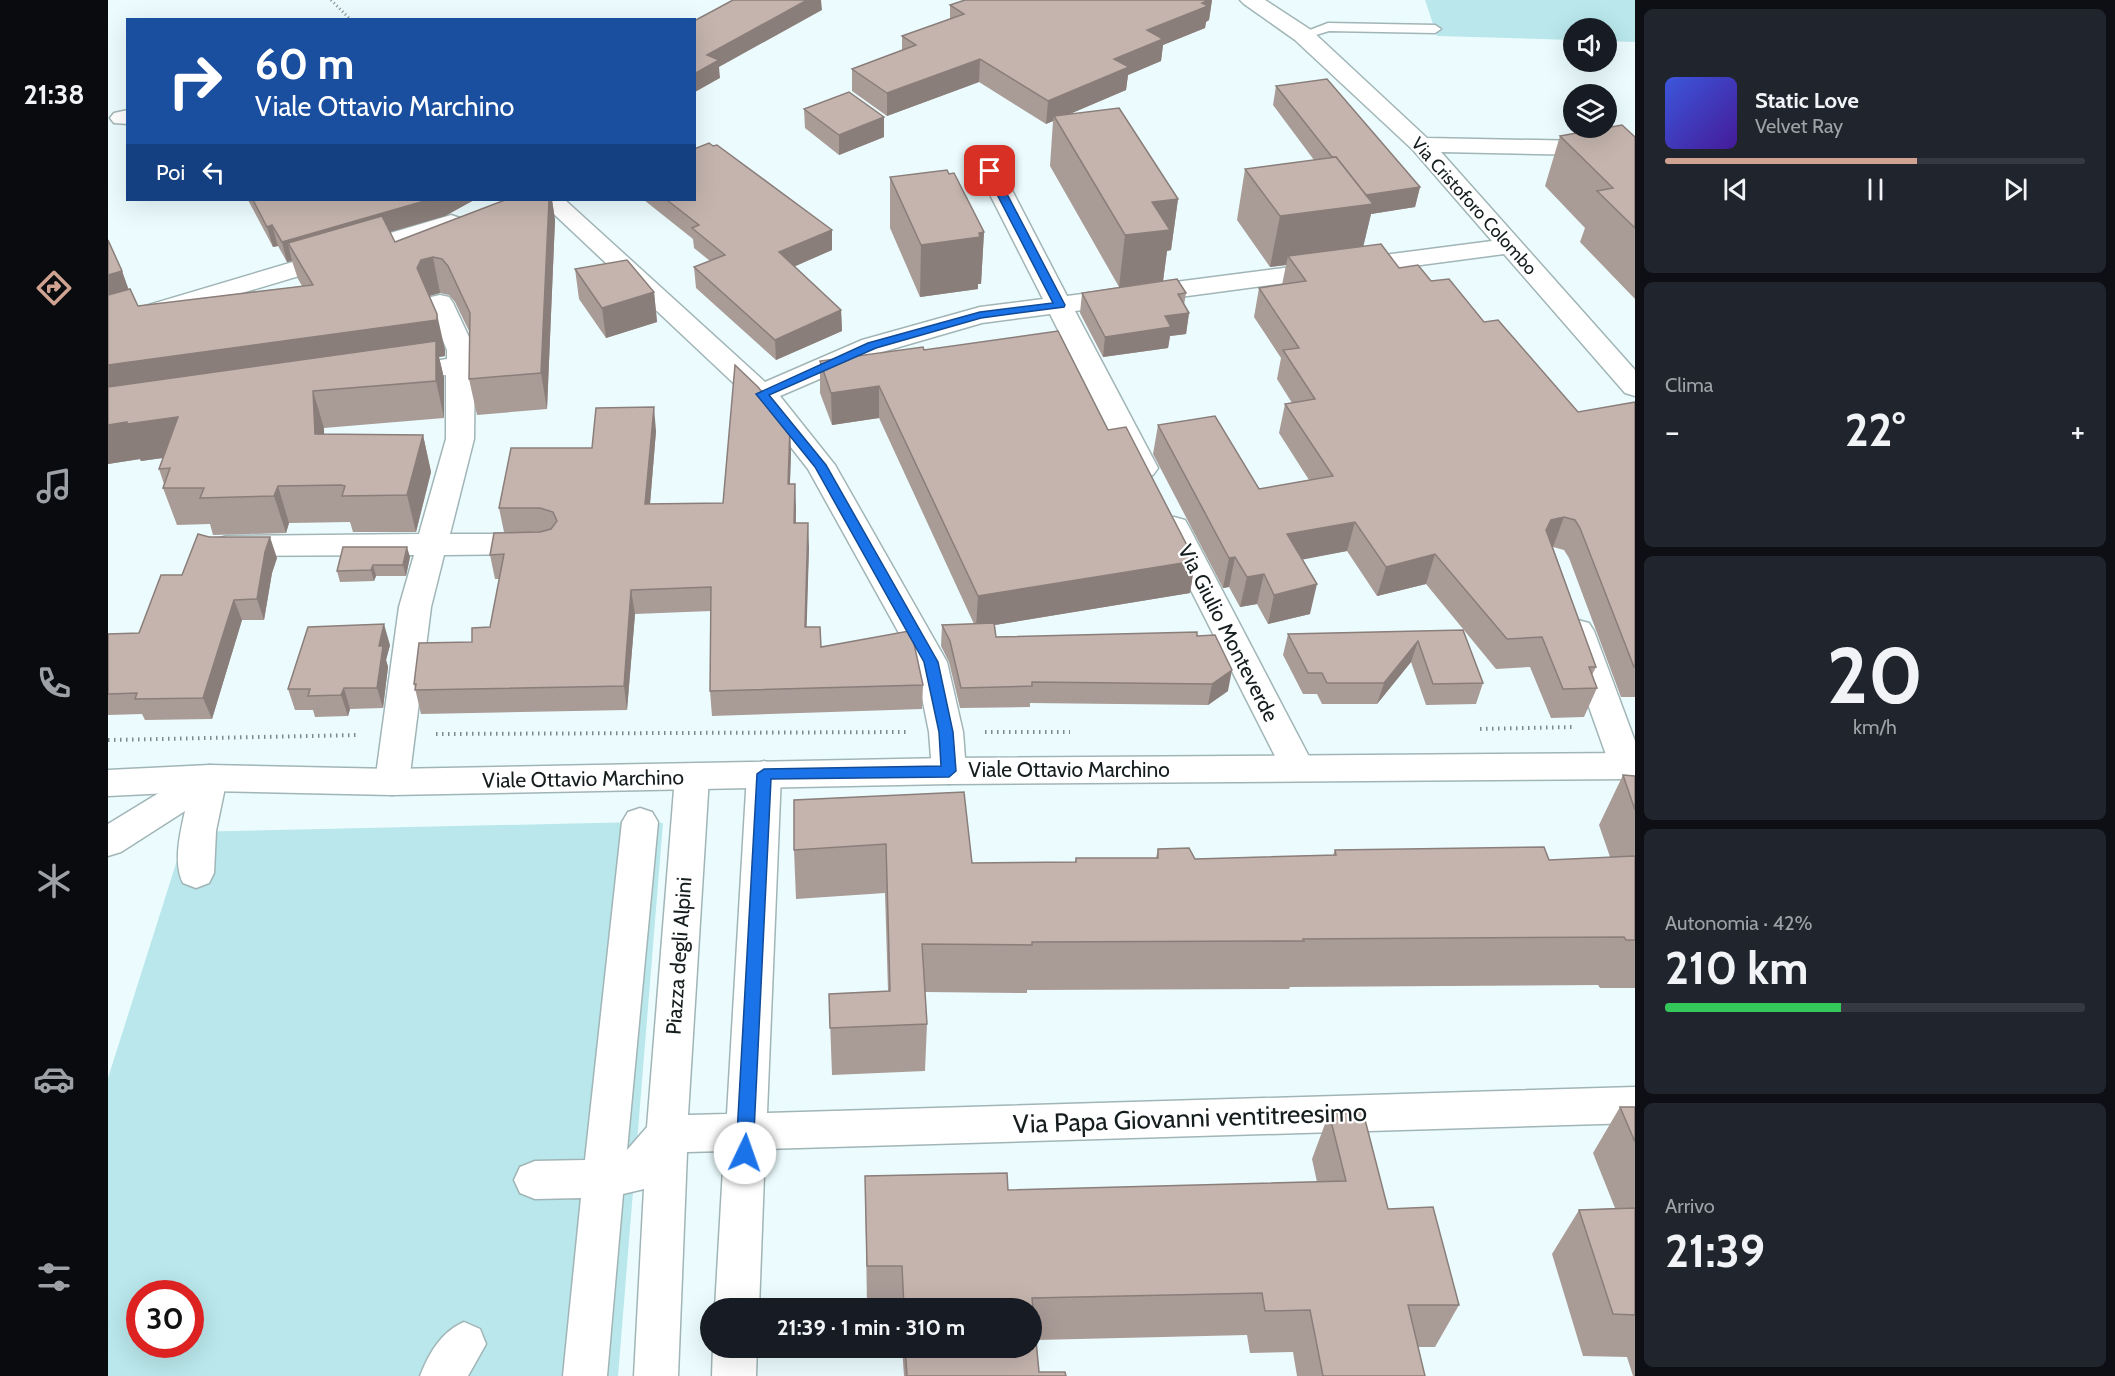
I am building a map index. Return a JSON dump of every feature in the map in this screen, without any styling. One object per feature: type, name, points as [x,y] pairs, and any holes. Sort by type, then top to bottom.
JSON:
[{"type":"street","points":[[1251,0],[1303,35]]},
{"type":"street","name":"Via Cristoforo Colombo","points":[[1303,35],[1421,144],[1635,387]]},
{"type":"street","points":[[1421,144],[1635,149]]},
{"type":"street","name":"Via Giulio Monteverde","points":[[990,171],[1298,768]]},
{"type":"street","points":[[562,202],[766,398],[820,465],[931,662],[946,732],[949,771]]},
{"type":"street","points":[[108,325],[476,216]]},
{"type":"street","points":[[766,398],[872,346],[980,315],[1509,246]]},
{"type":"street","points":[[392,782],[415,607],[460,439],[461,350],[440,303]]},
{"type":"street","points":[[366,378],[460,365]]},
{"type":"street","points":[[217,546],[543,544]]},
{"type":"street","points":[[1568,604],[1613,727],[1631,766]]},
{"type":"street","name":"Viale Ottavio Marchino","points":[[108,783],[210,778],[392,782],[949,771],[1631,766]]},
{"type":"street","points":[[738,1298],[764,774]]},
{"type":"street","name":"Piazza degli Alpini","points":[[656,1376],[667,1134],[692,777]]},
{"type":"street","points":[[108,842],[210,778]]},
{"type":"street","points":[[196,873],[198,831],[210,778]]},
{"type":"street","points":[[585,1376],[640,822]]},
{"type":"street","name":"Via Papa Giovanni ventitreesimo","points":[[746,1131],[1635,1105]]},
{"type":"street","points":[[535,1179],[604,1178],[633,1174],[667,1134],[746,1131]]},
{"type":"street","points":[[734,1376],[735,1358]]},
{"type":"lane","points":[[1303,35],[1328,27],[1435,29]]},
{"type":"path","points":[[331,0],[349,18]]},
{"type":"path","points":[[1477,729],[1613,727]]},
{"type":"path","points":[[108,740],[399,734],[1077,732]]},
{"type":"shaded area","points":[[1425,0],[1635,0],[1635,42],[1617,41],[1617,18],[1563,18],[1563,40],[1437,36]]},
{"type":"shaded area","points":[[663,823],[618,1376],[108,1376],[108,1078],[186,832]]},
{"type":"building","points":[[733,0],[807,0],[707,55],[719,60],[696,73],[696,20]]},
{"type":"building","points":[[965,0],[1209,0],[1202,3],[1208,6],[1147,30],[1163,39],[1114,59],[1129,67],[1048,101],[980,59],[887,93],[852,69],[916,45],[902,36],[964,14],[950,5]]},
{"type":"building","points":[[1327,79],[1420,187],[1366,195],[1336,157],[1332,157],[1276,86]]},
{"type":"building","points":[[849,92],[884,117],[839,135],[804,109]]},
{"type":"building","points":[[1119,108],[1178,199],[1152,202],[1170,230],[1125,235],[1054,116]]},
{"type":"building","points":[[1622,125],[1635,137],[1635,228],[1597,191],[1613,188],[1560,136],[1563,135],[1563,138],[1617,138],[1617,126]]},
{"type":"building","points":[[709,143],[713,146],[717,145],[832,230],[779,252],[841,310],[775,340],[694,267],[725,255],[692,228],[699,225],[668,201],[696,201],[696,148]]},
{"type":"building","points":[[1336,157],[1373,204],[1280,216],[1245,169]]},
{"type":"building","points":[[947,170],[949,174],[954,173],[984,232],[979,233],[980,237],[921,245],[890,177]]},
{"type":"building","points":[[254,201],[425,201],[282,242],[272,225],[267,227]]},
{"type":"building","points":[[502,201],[549,201],[541,373],[469,379],[470,313],[448,266],[442,259],[433,257],[421,260],[417,268],[437,314],[437,320],[108,365],[108,295],[130,289],[138,306],[313,285],[288,243],[382,216],[395,242]]},
{"type":"building","points":[[108,240],[122,271],[108,275]]},
{"type":"building","points":[[1381,244],[1399,268],[1418,265],[1431,281],[1449,279],[1484,322],[1498,320],[1578,412],[1635,402],[1635,667],[1575,520],[1564,517],[1551,520],[1546,530],[1596,667],[1589,667],[1597,688],[1563,689],[1542,637],[1507,639],[1435,554],[1386,567],[1355,522],[1287,534],[1317,584],[1274,595],[1264,574],[1247,577],[1235,557],[1229,558],[1158,425],[1215,416],[1259,489],[1333,476],[1285,404],[1315,399],[1283,350],[1299,348],[1259,288],[1306,281],[1288,256]]},
{"type":"building","points":[[627,260],[654,292],[602,308],[575,269]]},
{"type":"building","points":[[1177,279],[1186,293],[1178,294],[1189,313],[1165,316],[1171,327],[1105,337],[1082,293]]},
{"type":"building","points":[[1058,331],[1108,430],[1126,427],[1195,561],[978,596],[879,386],[831,393],[820,361],[923,347],[924,350]]},
{"type":"building","points":[[436,341],[436,381],[313,391],[315,434],[423,435],[407,495],[342,496],[345,486],[341,485],[278,486],[274,496],[200,498],[204,488],[163,488],[170,468],[159,469],[178,417],[108,425],[108,387]]},
{"type":"building","points":[[735,365],[758,387],[790,427],[788,484],[795,484],[794,523],[808,523],[805,627],[820,627],[821,647],[909,631],[913,639],[923,685],[710,691],[711,587],[631,590],[624,686],[415,690],[419,643],[472,642],[472,628],[490,627],[504,554],[490,555],[494,533],[540,532],[551,529],[557,521],[553,512],[540,508],[499,508],[511,448],[592,448],[596,408],[654,407],[645,504],[723,503]]},
{"type":"building","points":[[198,534],[209,537],[270,537],[265,552],[257,599],[234,600],[203,698],[135,699],[137,693],[108,694],[108,634],[139,633],[161,575],[182,575]]},
{"type":"building","points":[[343,547],[407,547],[403,565],[373,565],[371,570],[337,571]]},
{"type":"building","points":[[994,623],[996,637],[1197,632],[1197,636],[1215,635],[1232,670],[1212,684],[1032,682],[1032,686],[961,688],[950,641],[942,625]]},
{"type":"building","points":[[384,624],[379,646],[383,646],[377,688],[344,688],[341,695],[308,696],[310,689],[288,689],[308,627]]},
{"type":"building","points":[[1463,630],[1483,683],[1433,684],[1418,641],[1384,683],[1327,683],[1322,673],[1308,673],[1288,634]]},
{"type":"building","points":[[1623,775],[1635,776],[1635,810]]},
{"type":"building","points":[[964,792],[972,863],[1076,862],[1076,858],[1158,858],[1158,849],[1189,848],[1195,859],[1336,855],[1335,850],[1544,847],[1549,860],[1635,856],[1635,940],[1626,940],[1624,937],[1032,942],[1032,945],[922,944],[927,1024],[830,1028],[829,994],[890,991],[886,844],[794,850],[794,800]]},
{"type":"building","points":[[1620,1107],[1635,1107],[1635,1142]]},
{"type":"building","points":[[1363,1112],[1388,1209],[1433,1207],[1459,1305],[1408,1305],[1425,1376],[1323,1376],[1310,1310],[1265,1311],[1262,1293],[904,1298],[902,1266],[867,1266],[865,1176],[1007,1173],[1008,1190],[1346,1181],[1329,1113]]},
{"type":"building","points":[[1635,1208],[1635,1315],[1613,1314],[1579,1210]]},
{"type":"building","points":[[906,1358],[1038,1358],[1039,1372],[1065,1372],[1066,1376],[907,1376]]},
{"type":"route","points":[[745,1153],[764,774],[949,771],[946,732],[931,662],[820,465],[762,394],[872,346],[980,315],[1060,305],[990,171]]}]
